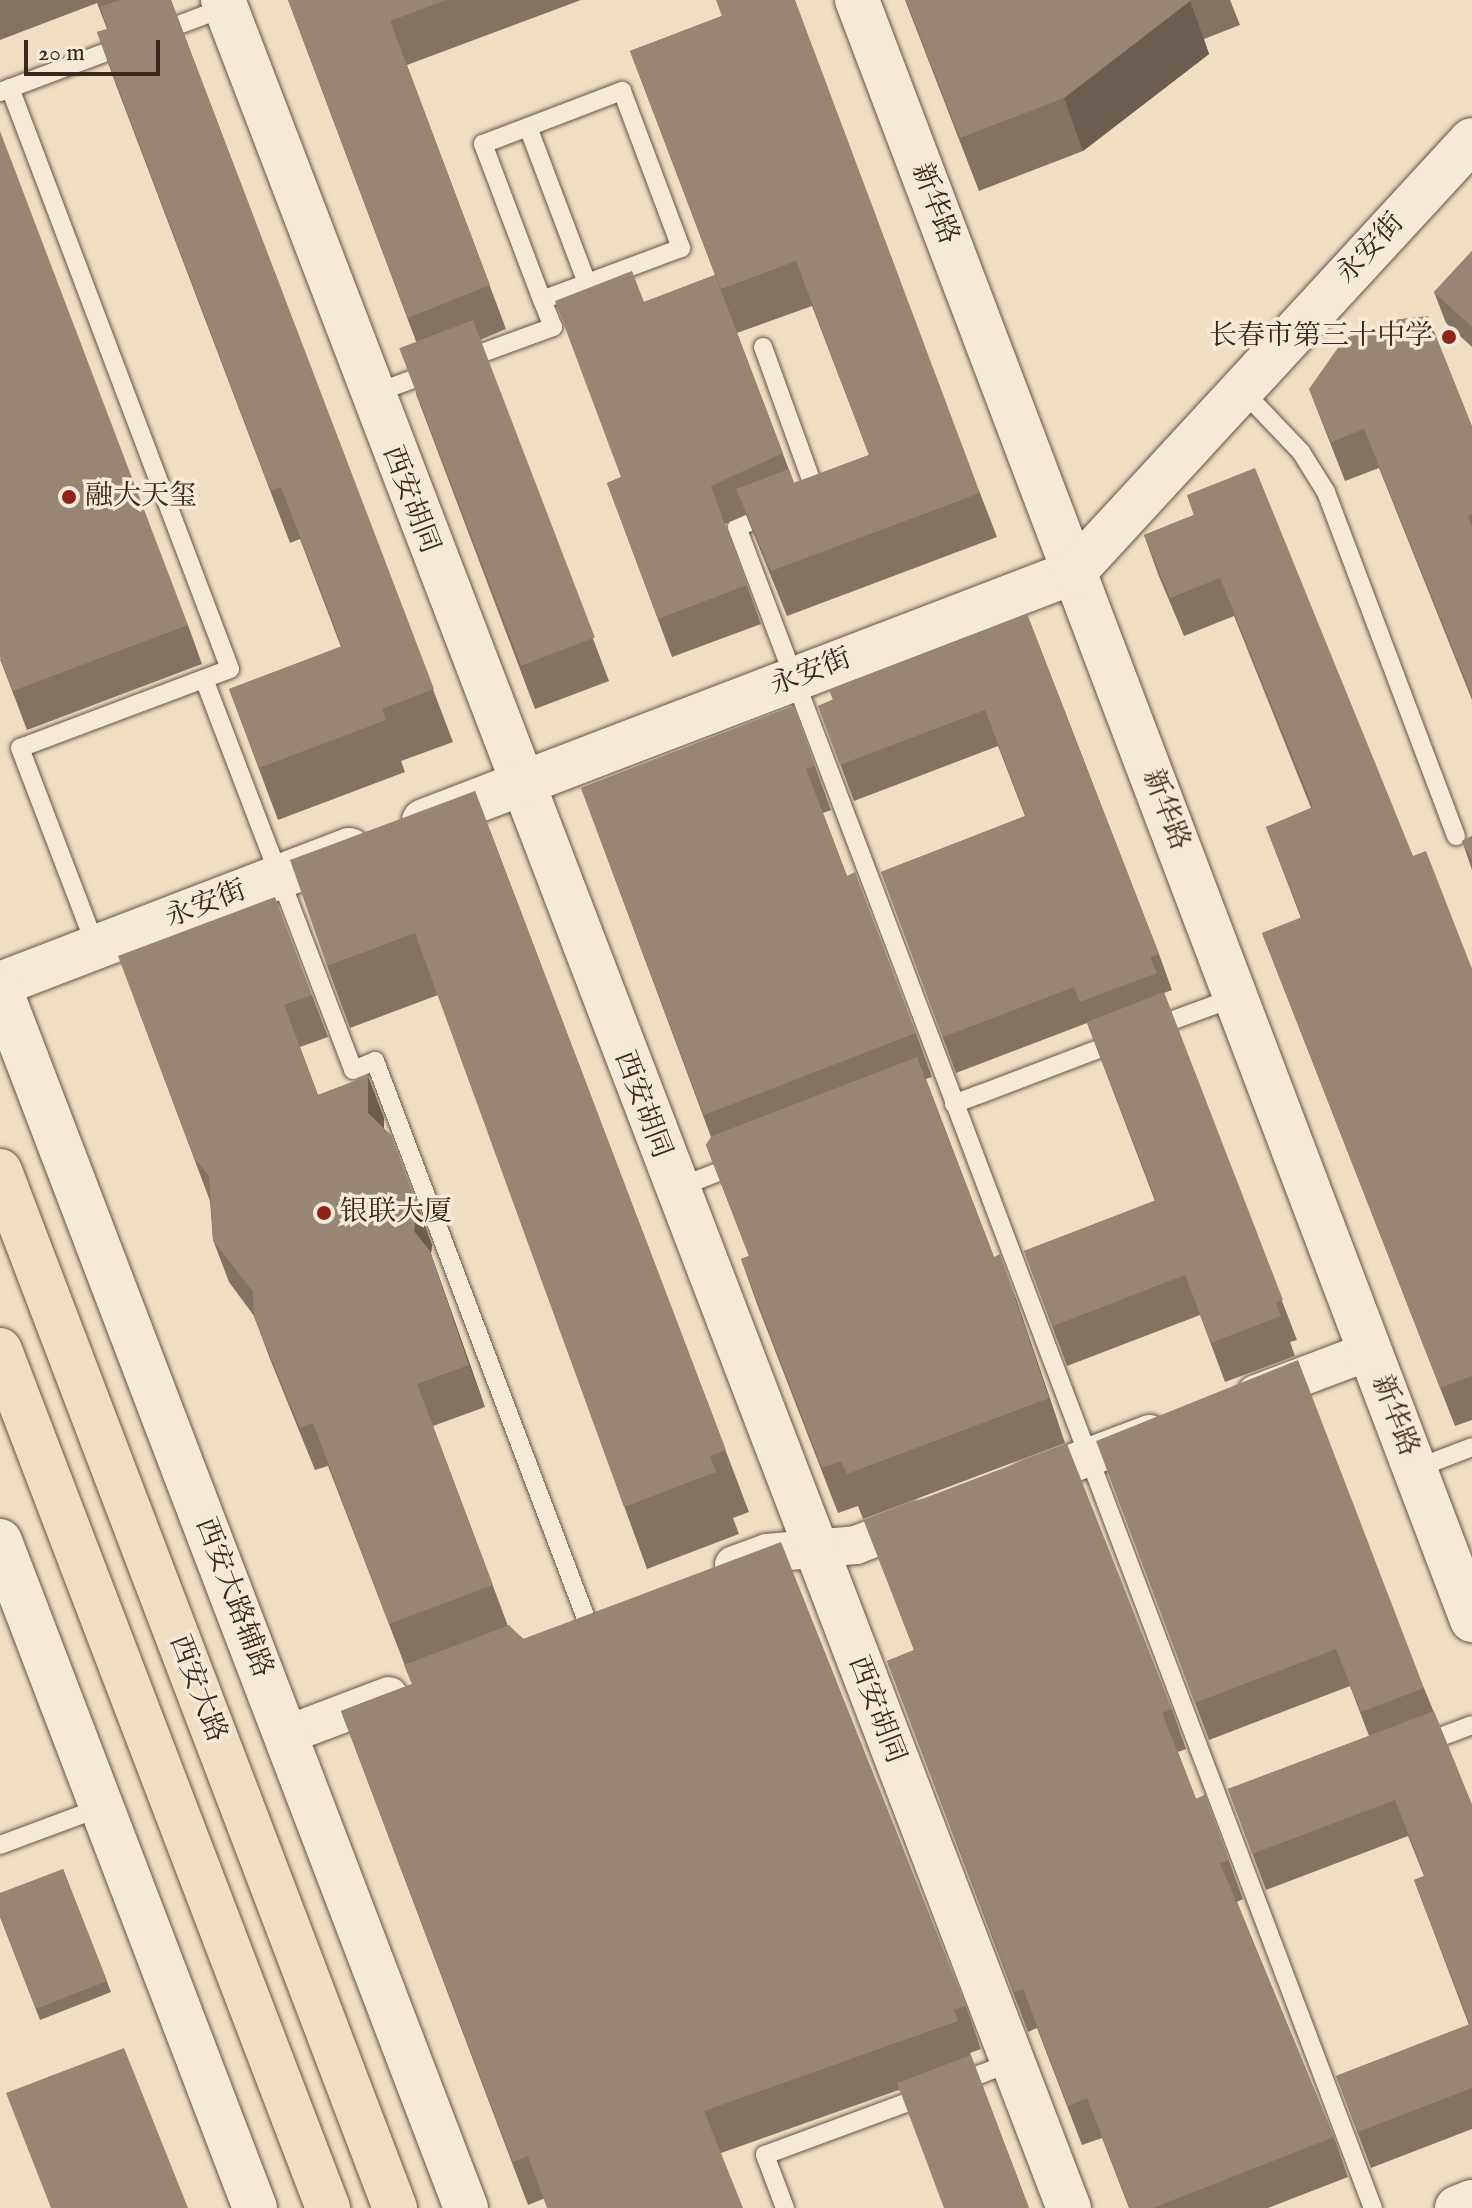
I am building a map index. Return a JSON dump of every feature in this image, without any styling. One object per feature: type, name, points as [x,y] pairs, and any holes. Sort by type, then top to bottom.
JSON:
[{"type":"main road","name":"西安大路","points":[[0,1171],[395,2208]]},
{"type":"main road","points":[[0,1350],[328,2208]]},
{"type":"street","name":"新华路","points":[[857,0],[1472,1620]]},
{"type":"street","name":"西安胡同","points":[[230,2],[371,395],[518,785],[1069,2208]]},
{"type":"street","name":"永安街","points":[[0,986],[1074,572],[1472,140]]},
{"type":"street","name":"西安大路辅路","points":[[0,986],[466,2208]]},
{"type":"street","points":[[698,1579],[767,1553],[856,1545],[1370,1351]]},
{"type":"street","points":[[0,1541],[255,2208]]},
{"type":"street","points":[[573,1627],[629,1605]]},
{"type":"street","points":[[286,1735],[429,1681]]},
{"type":"street","points":[[1457,2208],[1472,2202]]},
{"type":"lane","points":[[96,947],[20,748],[230,669],[5,90],[230,2]]},
{"type":"lane","points":[[371,395],[553,327],[542,300],[483,144],[622,91],[681,248],[542,300]]},
{"type":"lane","points":[[528,127],[587,283]]},
{"type":"lane","points":[[763,347],[819,496],[737,527],[795,679],[940,1087],[954,1104],[1087,1458],[1232,1816],[1373,2208]]},
{"type":"lane","points":[[1241,390],[1301,452],[1326,492],[1456,836]]},
{"type":"lane","points":[[204,679],[353,1070],[375,1061],[573,1627]]},
{"type":"lane","points":[[954,1104],[1236,997]]},
{"type":"lane","points":[[674,1189],[760,1156]]},
{"type":"lane","points":[[1415,1469],[1472,1447]]},
{"type":"lane","points":[[1399,1753],[1472,1725]]},
{"type":"lane","points":[[0,1845],[102,1807]]},
{"type":"lane","points":[[785,2208],[765,2155],[1012,2062]]},
{"type":"building","points":[[120,0],[171,0],[434,689],[382,709],[386,720],[259,768],[229,689],[342,646],[281,487],[271,491],[97,32],[108,29],[100,7]]},
{"type":"building","points":[[288,0],[446,0],[390,21],[490,285],[408,318]]},
{"type":"building","points":[[716,0],[795,0],[980,493],[771,571],[736,489],[789,469],[794,483],[869,455],[796,261],[721,289],[630,51],[722,16]]},
{"type":"building","points":[[906,0],[1190,1],[1064,98],[960,138]]},
{"type":"building","name":"融大天玺","points":[[0,131],[188,625],[13,691],[0,657]]},
{"type":"building","points":[[1472,251],[1472,327],[1434,292]]},
{"type":"building","points":[[632,271],[644,302],[715,275],[783,453],[711,486],[747,585],[658,619],[607,483],[621,477],[555,301]]},
{"type":"building","points":[[1428,316],[1472,426],[1472,514],[1468,516],[1472,527],[1472,696],[1364,429],[1331,442],[1309,389],[1344,339],[1392,320]]},
{"type":"building","points":[[473,320],[595,637],[521,666],[399,348]]},
{"type":"building","points":[[1255,468],[1413,856],[1426,851],[1472,969],[1472,1376],[1440,1388],[1262,933],[1302,917],[1266,827],[1313,807],[1220,578],[1170,598],[1144,535],[1194,515],[1187,495]]},
{"type":"building","points":[[1027,614],[1159,954],[1150,957],[1157,973],[1080,1002],[1074,987],[943,1037],[881,872],[1026,816],[985,710],[840,765],[818,706],[833,700],[829,690]]},
{"type":"building","points":[[793,706],[815,766],[806,769],[847,876],[855,872],[916,1033],[704,1115],[581,788]]},
{"type":"building","points":[[475,791],[726,1450],[710,1456],[716,1472],[624,1507],[415,933],[327,966],[290,860]]},
{"type":"building","points":[[1472,836],[1472,860],[1462,841]]},
{"type":"building","name":"银联大厦","points":[[275,897],[312,995],[284,1005],[318,1095],[368,1076],[368,1113],[391,1135],[417,1203],[414,1231],[430,1251],[469,1365],[417,1384],[493,1585],[389,1624],[313,1423],[300,1428],[254,1317],[253,1292],[213,1240],[209,1176],[194,1158],[118,956]]},
{"type":"building","points":[[1164,992],[1283,1300],[1276,1303],[1281,1316],[1211,1343],[1185,1275],[1053,1326],[1024,1251],[1156,1200],[1087,1022]]},
{"type":"building","points":[[917,1057],[994,1257],[1000,1254],[1049,1398],[847,1474],[841,1461],[822,1468],[741,1259],[749,1256],[706,1145],[712,1136]]},
{"type":"building","points":[[1298,1360],[1424,1688],[1361,1712],[1336,1649],[1195,1703],[1096,1441]]},
{"type":"building","points":[[1067,1444],[1172,1709],[1162,1713],[1196,1799],[1205,1795],[1229,1860],[1220,1863],[1334,2137],[1153,2208],[1130,2208],[1087,2098],[1068,2106],[1023,1989],[1014,1992],[887,1661],[914,1650],[864,1521]]},
{"type":"building","points":[[781,1542],[966,2006],[954,2010],[958,2021],[704,2111],[743,2208],[547,2208],[528,2156],[513,2162],[341,1711],[412,1684],[404,1665],[509,1625],[523,1639]]},
{"type":"building","points":[[1434,1711],[1472,1805],[1472,2088],[1358,2132],[1336,2076],[1470,2024],[1414,1880],[1425,1876],[1395,1800],[1252,1854],[1228,1789]]},
{"type":"building","points":[[63,1869],[107,1981],[36,2009],[0,1916],[0,1893]]},
{"type":"building","points":[[124,2048],[188,2208],[51,2208],[6,2093]]},
{"type":"building","points":[[971,2055],[1029,2208],[944,2208],[897,2083]]},
{"type":"place","name":"长春市第三十中学","points":[[1449,337]]},
{"type":"place","name":"融大天玺","points":[[69,497]]},
{"type":"place","name":"银联大厦","points":[[324,1213]]}]
